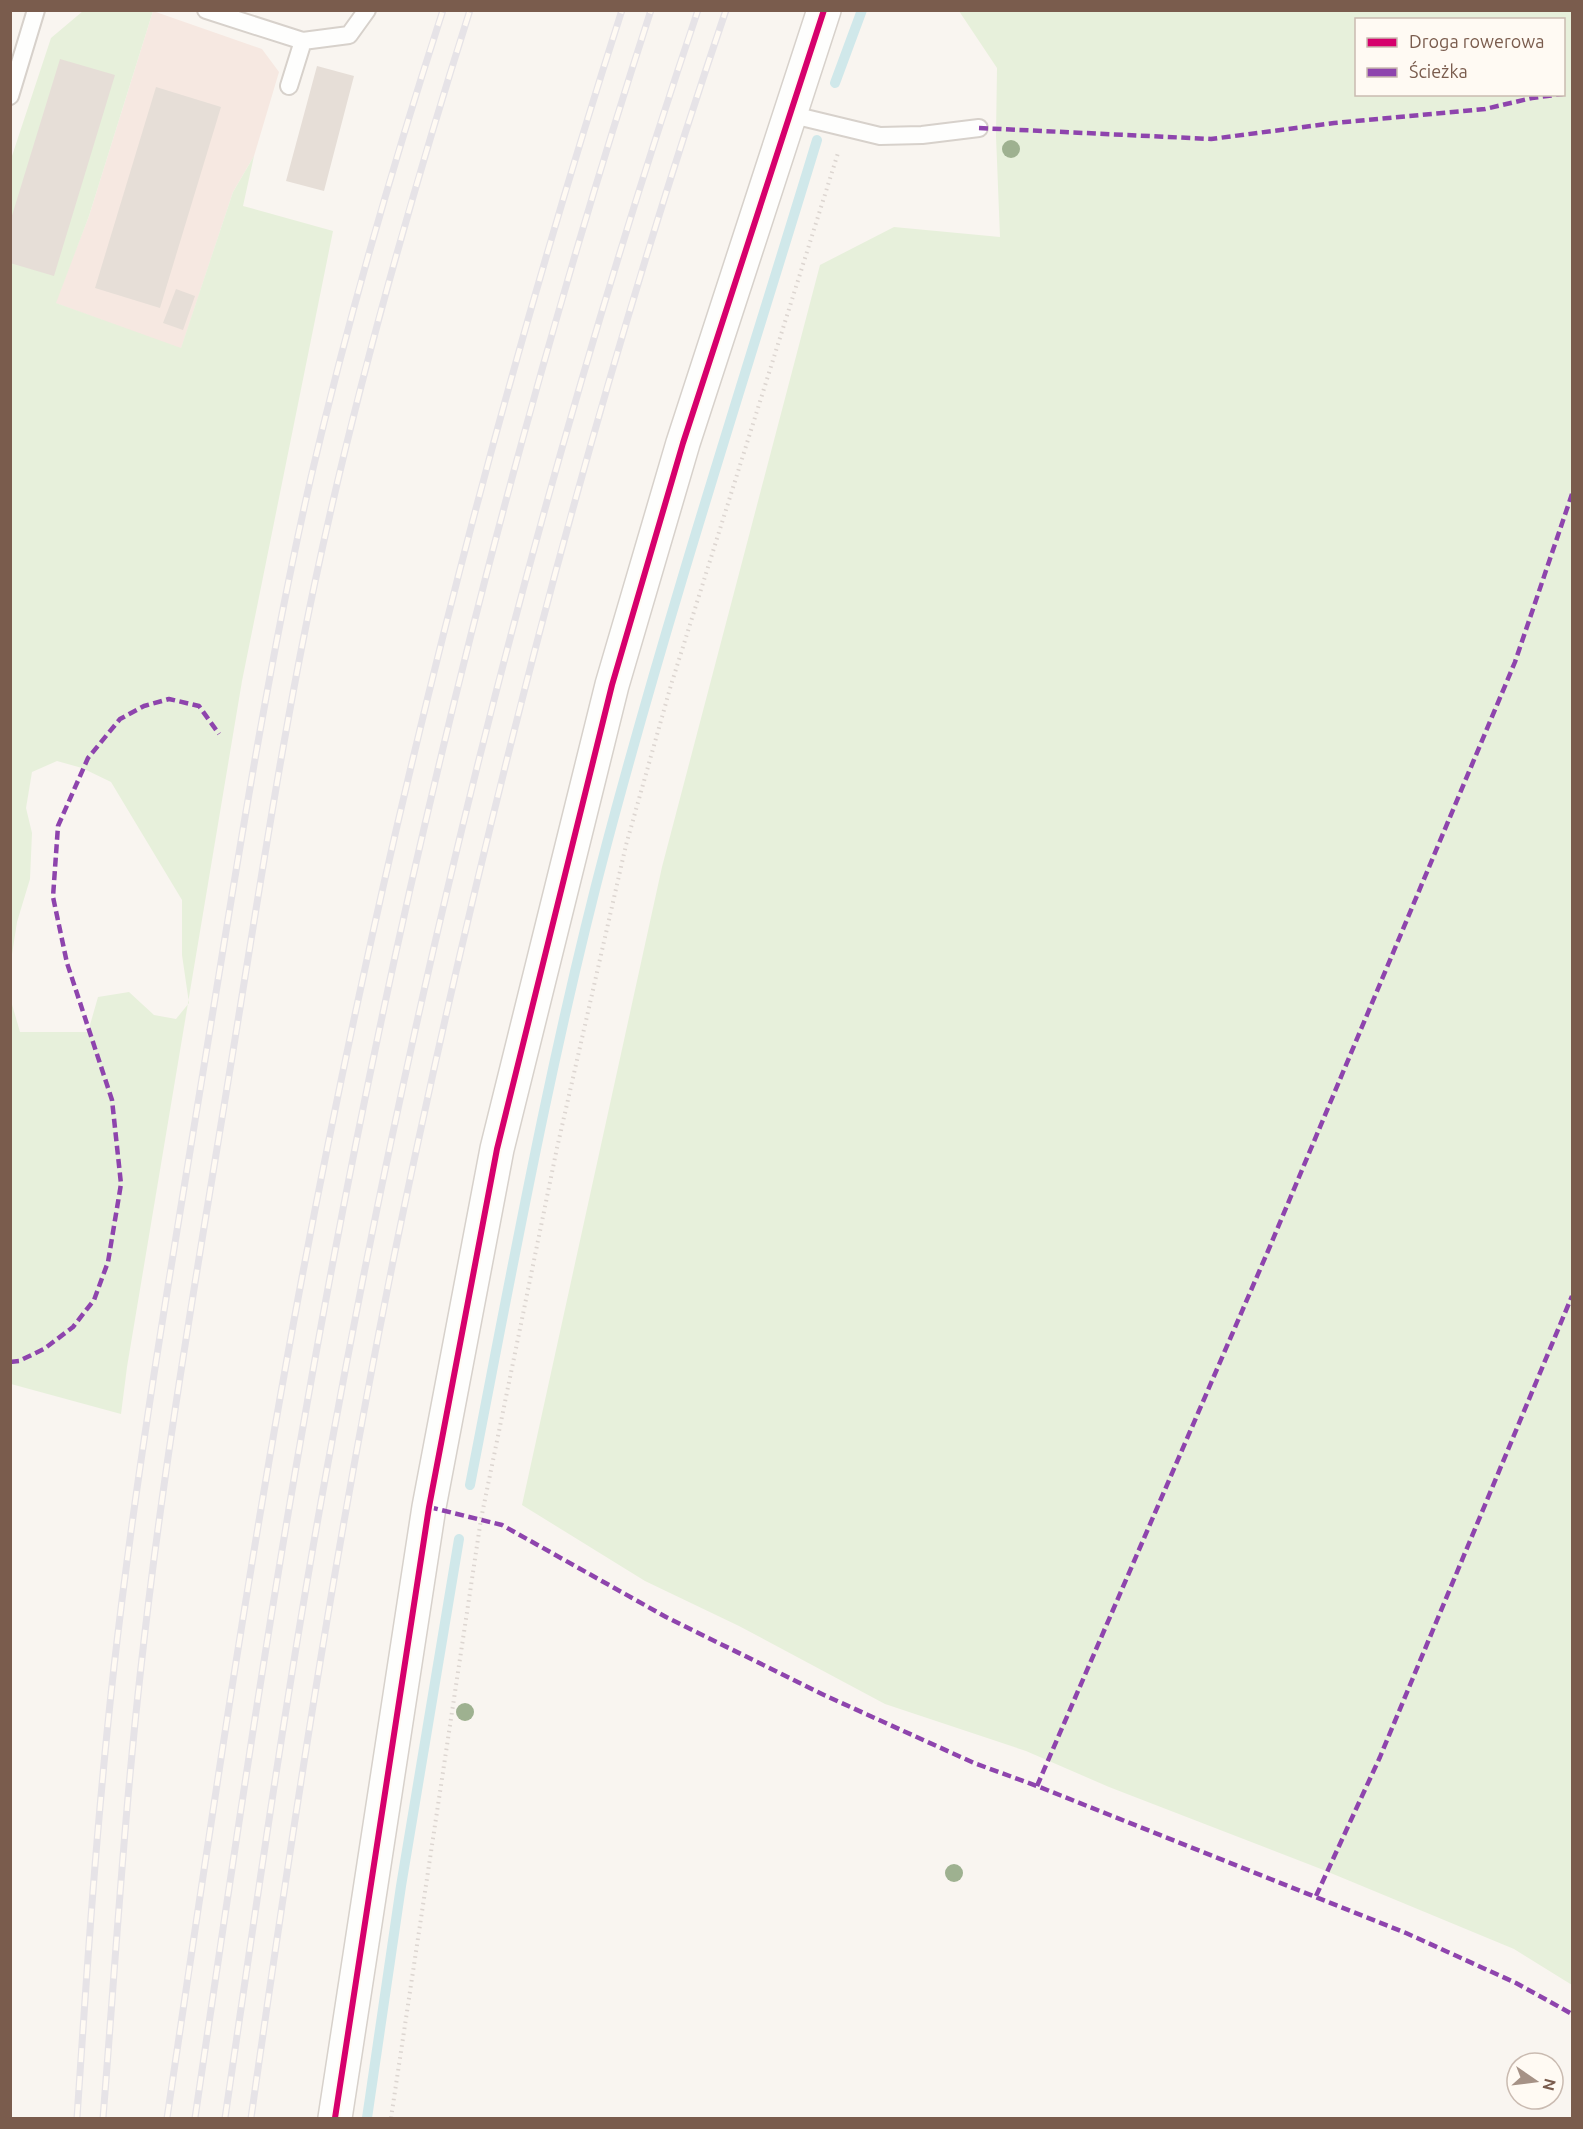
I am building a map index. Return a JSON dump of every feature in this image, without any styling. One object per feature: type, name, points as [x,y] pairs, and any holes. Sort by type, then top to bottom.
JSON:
[{"type":"street","points":[[335,2118],[429,1508],[497,1149],[612,685],[683,443],[793,115],[824,10]]},
{"type":"lane","points":[[10,96],[36,10]]},
{"type":"lane","points":[[206,10],[303,41],[349,34],[367,10]]},
{"type":"lane","points":[[289,86],[303,41]]},
{"type":"lane","points":[[793,115],[845,130],[880,136],[921,135],[979,128]]},
{"type":"path","points":[[392,2118],[481,1519],[562,1125],[626,845],[671,685],[845,130]]},
{"type":"shaded area","points":[[153,11],[262,49],[279,72],[254,156],[233,192],[181,349],[55,303],[89,216]]},
{"type":"green space","points":[[83,11],[153,11],[89,216],[56,303],[181,348],[233,192],[254,156],[243,206],[333,231],[242,681],[189,1000],[182,955],[182,900],[111,782],[82,768],[57,761],[32,772],[26,808],[32,833],[30,879],[17,922],[11,961],[11,159],[51,38]]},
{"type":"green space","points":[[959,11],[1572,11],[1572,1985],[1514,1949],[1321,1869],[1109,1787],[1026,1751],[885,1704],[739,1626],[645,1581],[522,1505],[662,867],[820,265],[894,227],[1000,237],[996,136],[997,68]]},
{"type":"green space","points":[[129,992],[154,1015],[176,1019],[188,1005],[121,1414],[11,1384],[11,1001],[20,1032],[88,1032],[98,997]]},
{"type":"building","points":[[60,59],[115,75],[54,276],[10,263],[10,222]]},
{"type":"building","points":[[317,66],[354,76],[324,191],[286,181]]},
{"type":"building","points":[[156,87],[221,107],[160,308],[95,288]]},
{"type":"building","points":[[176,289],[195,296],[183,330],[163,323]]},
{"type":"waterway","points":[[835,83],[862,10]]},
{"type":"waterway","points":[[470,1485],[550,1082],[607,843],[682,578],[817,140]]},
{"type":"waterway","points":[[367,2118],[401,1886],[459,1539]]},
{"type":"railway","points":[[77,2118],[97,1836],[123,1591],[156,1363],[253,768],[295,549],[325,418],[372,242],[443,10]]},
{"type":"railway","points":[[103,2118],[120,1892],[150,1588],[184,1353],[282,753],[315,582],[366,366],[405,223],[470,10]]},
{"type":"railway","points":[[167,2118],[265,1483],[303,1272],[368,953],[404,794],[484,478],[573,165],[622,10]]},
{"type":"railway","points":[[195,2118],[292,1491],[329,1283],[394,961],[469,641],[511,482],[555,324],[651,10]]},
{"type":"railway","points":[[225,2118],[313,1545],[363,1279],[442,912],[486,730],[585,368],[698,10]]},
{"type":"railway","points":[[251,2118],[326,1624],[370,1378],[420,1133],[485,849],[557,567],[637,287],[726,10]]},
{"type":"marked path","points":[[979,128],[1211,139],[1334,123],[1485,109],[1548,96]]},
{"type":"marked path","points":[[1037,1786],[1268,1251],[1515,662],[1572,494]]},
{"type":"marked path","points":[[10,1362],[19,1361],[44,1349],[73,1327],[94,1300],[108,1262],[121,1184],[112,1100],[67,963],[53,897],[58,826],[88,758],[120,719],[144,706],[169,699],[199,706],[219,734]]},
{"type":"marked path","points":[[1316,1896],[1380,1757],[1572,1296]]},
{"type":"marked path","points":[[429,1507],[502,1525],[666,1617],[824,1695],[974,1763],[1406,1933],[1516,1983],[1572,2014]]},
{"type":"cycle path","points":[[335,2118],[429,1507],[497,1149],[612,685],[683,443],[824,10]]}]
